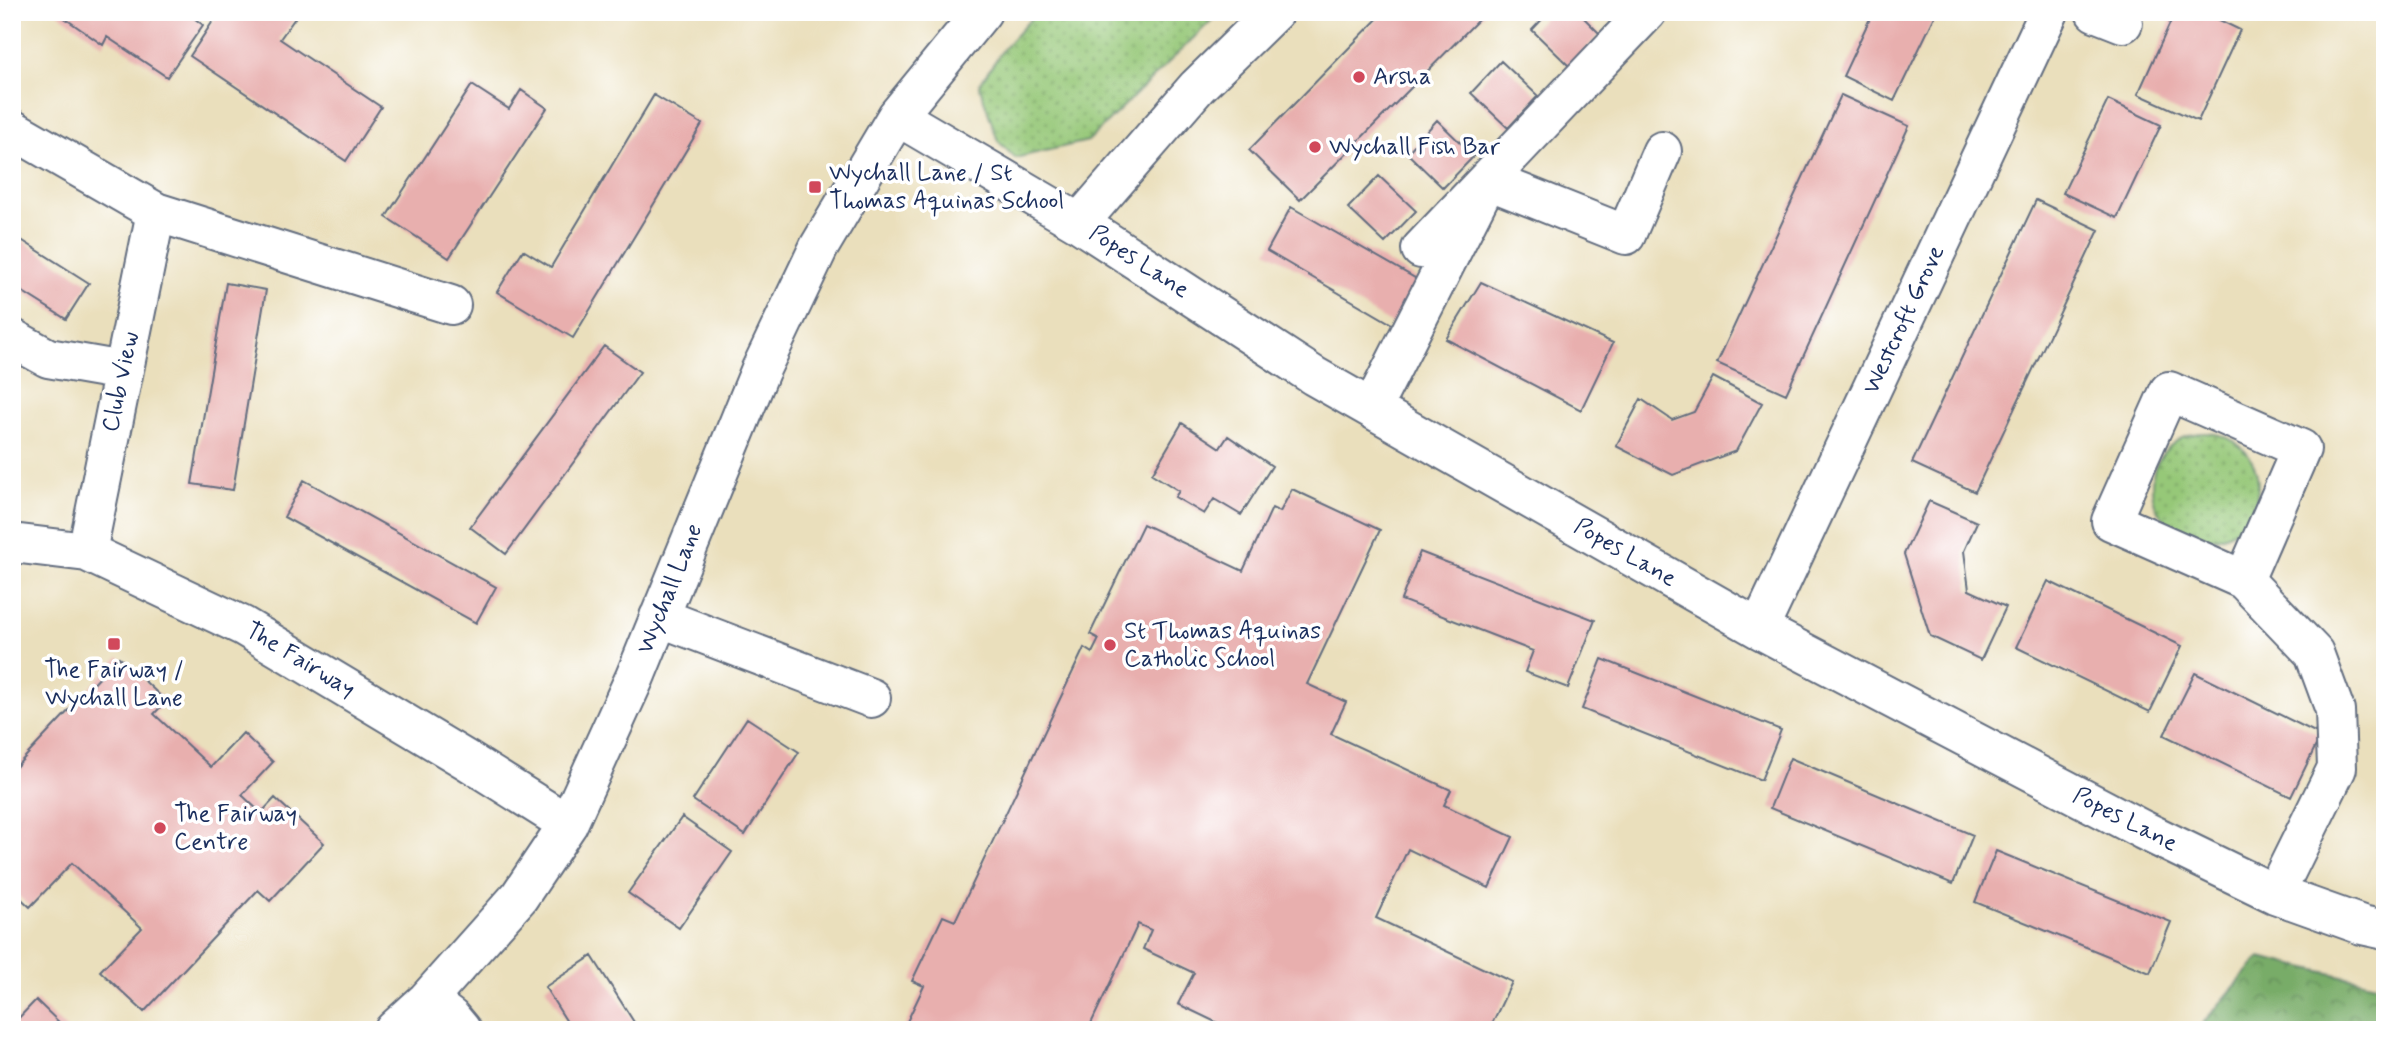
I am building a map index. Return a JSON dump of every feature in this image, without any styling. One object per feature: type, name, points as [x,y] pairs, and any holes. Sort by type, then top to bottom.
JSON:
[{"type":"street","name":"Wychall Lane","points":[[394,1030],[427,1000],[519,897],[568,824],[635,677],[760,371],[819,247],[897,116],[982,12]]},
{"type":"street","points":[[1079,223],[1197,87],[1274,12]]},
{"type":"street","points":[[1420,250],[1647,12]]},
{"type":"street","name":"Westcroft Grove","points":[[1759,629],[2049,12]]},
{"type":"street","name":"Popes Lane","points":[[897,116],[1079,223],[1314,376],[1759,629],[2143,830],[2275,894],[2362,925],[2382,929]]},
{"type":"street","points":[[12,129],[156,212],[451,305]]},
{"type":"street","points":[[1488,180],[1626,236],[1662,151]]},
{"type":"street","points":[[1372,408],[1488,180]]},
{"type":"street","name":"Club View","points":[[87,552],[156,212]]},
{"type":"street","points":[[12,338],[48,358],[123,371]]},
{"type":"street","points":[[2244,580],[2301,449],[2169,391],[2111,521],[2244,580],[2314,653],[2334,710],[2337,768],[2275,894]]},
{"type":"street","name":"The Fairway","points":[[12,542],[87,552],[243,626],[568,824]]},
{"type":"street","points":[[659,617],[872,698]]},
{"type":"street","points":[[427,1000],[451,1018],[461,1030]]},
{"type":"green space","points":[[1037,12],[1220,12],[1088,141],[1015,158],[998,141],[979,85],[1004,48]]},
{"type":"green space","points":[[2205,433],[2225,437],[2242,449],[2254,466],[2258,486],[2254,506],[2242,523],[2225,535],[2205,539],[2185,535],[2168,523],[2156,506],[2152,486],[2156,466],[2168,449],[2185,437]]},
{"type":"green space","points":[[2260,957],[2385,986],[2385,1030],[2197,1030]]},
{"type":"building","points":[[56,12],[198,12],[194,18],[203,25],[167,77],[107,37],[103,45]]},
{"type":"building","points":[[219,12],[240,12],[244,15],[246,12],[286,12],[295,18],[280,39],[381,107],[346,161],[190,56]]},
{"type":"building","points":[[551,12],[570,12],[567,19]]},
{"type":"building","points":[[1384,12],[1486,12],[1300,200],[1249,150]]},
{"type":"building","points":[[1549,12],[1578,12],[1600,34],[1569,66],[1532,30]]},
{"type":"building","points":[[1873,12],[1937,12],[1894,101],[1843,76]]},
{"type":"building","points":[[2175,12],[2203,12],[2240,30],[2198,121],[2138,94]]},
{"type":"building","points":[[1501,61],[1538,96],[1508,128],[1471,93]]},
{"type":"building","points":[[472,85],[509,109],[521,90],[547,108],[449,258],[386,217]]},
{"type":"building","points":[[654,95],[702,124],[573,338],[497,292],[523,250],[551,267]]},
{"type":"building","points":[[1841,95],[1909,126],[1786,394],[1717,363]]},
{"type":"building","points":[[2108,100],[2161,125],[2117,218],[2063,193]]},
{"type":"building","points":[[1437,120],[1474,156],[1443,188],[1407,153]]},
{"type":"building","points":[[1379,176],[1416,211],[1385,243],[1348,208]]},
{"type":"building","points":[[2036,200],[2099,230],[1975,492],[1912,463]]},
{"type":"building","points":[[1291,207],[1427,285],[1404,331],[1267,251]]},
{"type":"building","points":[[12,234],[89,283],[66,319],[12,285]]},
{"type":"building","points":[[1481,282],[1613,343],[1581,410],[1446,339]]},
{"type":"building","points":[[226,283],[266,290],[233,490],[192,484]]},
{"type":"building","points":[[604,346],[640,372],[506,554],[470,527]]},
{"type":"building","points":[[1713,377],[1762,403],[1736,451],[1673,475],[1616,446],[1641,399],[1672,420],[1694,412]]},
{"type":"building","points":[[1182,423],[1220,448],[1228,436],[1272,466],[1241,515],[1214,499],[1204,514],[1175,497],[1179,491],[1152,474]]},
{"type":"building","points":[[304,480],[496,587],[476,623],[284,517]]},
{"type":"building","points":[[1292,489],[1380,530],[1307,684],[1346,702],[1331,734],[1451,790],[1444,805],[1513,837],[1489,888],[1408,849],[1376,918],[1512,982],[1489,1030],[1222,1030],[1224,1026],[1178,1004],[1194,973],[1143,949],[1151,930],[1138,924],[1088,1030],[903,1030],[924,986],[912,981],[943,916],[955,921],[1084,648],[1092,653],[1099,639],[1090,634],[1143,524],[1243,571],[1272,508],[1280,512]]},
{"type":"building","points":[[1929,501],[1977,522],[1964,551],[1969,590],[2006,607],[1981,660],[1930,636],[1904,554]]},
{"type":"building","points":[[1420,552],[1595,620],[1568,688],[1525,672],[1533,651],[1401,600]]},
{"type":"building","points":[[2048,581],[2182,646],[2150,712],[2016,647]]},
{"type":"building","name":"The Fairway Centre","points":[[119,657],[166,701],[154,714],[211,767],[243,733],[273,762],[242,795],[261,813],[275,798],[324,843],[270,901],[258,890],[144,1012],[100,971],[142,928],[72,863],[30,907],[12,890],[12,771]]},
{"type":"building","points":[[1602,659],[1781,730],[1761,780],[1582,709]]},
{"type":"building","points":[[2195,673],[2321,735],[2291,797],[2164,735]]},
{"type":"building","points":[[747,718],[799,752],[745,835],[693,800]]},
{"type":"building","points":[[1790,758],[1973,835],[1953,884],[1770,808]]},
{"type":"building","points":[[682,817],[732,852],[679,928],[628,893]]},
{"type":"building","points":[[1996,851],[2171,922],[2150,973],[1975,902]]},
{"type":"building","points":[[592,956],[639,1030],[572,1030],[545,987]]},
{"type":"building","points":[[36,1000],[67,1030],[12,1030],[12,1025]]},
{"type":"place","name":"Arsha","points":[[1359,77]]},
{"type":"place","name":"Wychall Fish Bar","points":[[1315,147]]},
{"type":"place","name":"Wychall Lane / St Thomas Aquinas School","points":[[815,187]]},
{"type":"place","name":"The Fairway / Wychall Lane","points":[[114,644]]},
{"type":"place","name":"St Thomas Aquinas Catholic School","points":[[1110,645]]},
{"type":"place","name":"The Fairway Centre","points":[[160,828]]}]
